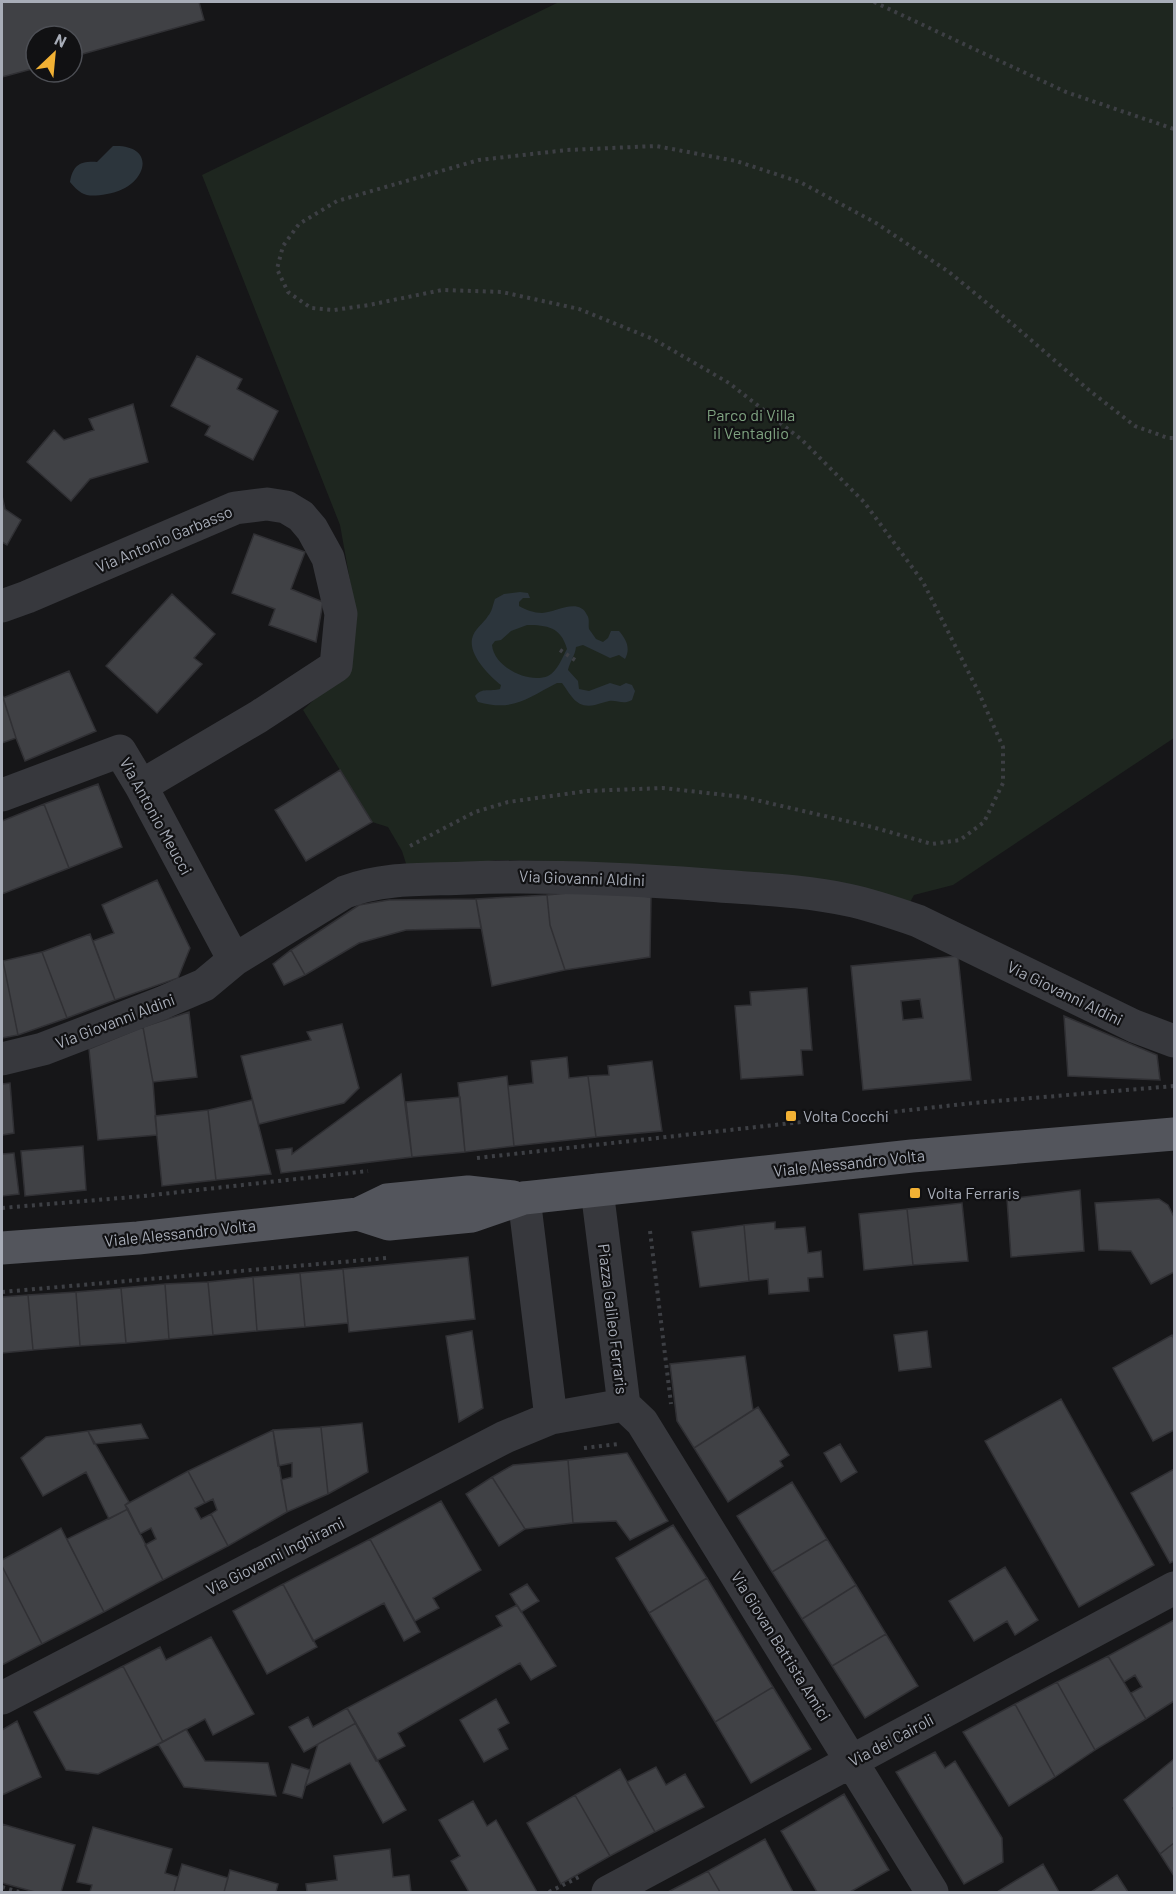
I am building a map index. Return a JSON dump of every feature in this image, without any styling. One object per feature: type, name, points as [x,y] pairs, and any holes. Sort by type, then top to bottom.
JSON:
[{"type":"main road","name":"Viale Alessandro Volta","points":[[2,1248],[138,1238],[358,1214],[389,1224],[472,1216],[524,1198],[912,1156],[1174,1134]]},
{"type":"street","name":"Via Antonio Garbasso","points":[[2,606],[235,508],[267,504],[286,507],[301,516],[312,528],[328,558],[341,614],[336,666],[258,717],[141,786]]},
{"type":"street","name":"Via Antonio Meucci","points":[[2,795],[120,751],[234,960]]},
{"type":"street","name":"Via Giovanni Aldini","points":[[2,1059],[44,1049],[204,985],[234,960],[345,892],[370,884],[409,879],[542,876],[615,878],[808,893],[885,909],[918,921],[1134,1026],[1174,1041]]},
{"type":"street","name":"Piazza Galileo Ferraris","points":[[551,1418],[624,1405],[597,1190]]},
{"type":"street","points":[[524,1198],[551,1418]]},
{"type":"street","name":"Via Giovan Battista Amici","points":[[624,1405],[642,1422],[932,1893]]},
{"type":"street","name":"Via Giovanni Inghirami","points":[[2,1698],[505,1437],[551,1418]]},
{"type":"street","name":"Via dei Cairoli","points":[[608,1893],[1174,1588]]},
{"type":"path","points":[[874,2],[1066,92],[1174,129]]},
{"type":"path","points":[[402,850],[466,816],[508,802],[587,791],[663,788],[743,797],[932,844],[960,840],[984,822],[1003,783],[1003,747],[979,693],[923,582],[864,502],[802,440],[729,383],[653,339],[579,309],[502,292],[442,290],[334,310],[311,308],[288,292],[277,269],[283,246],[299,224],[337,201],[479,160],[567,150],[656,146],[736,161],[800,182],[876,223],[949,272],[1135,426],[1174,438]]},
{"type":"path","points":[[560,651],[575,660]]},
{"type":"path","points":[[467,1159],[973,1103],[1174,1086]]},
{"type":"path","points":[[2,1208],[144,1196],[375,1170]]},
{"type":"path","points":[[650,1231],[672,1412]]},
{"type":"path","points":[[2,1292],[394,1258]]},
{"type":"path","points":[[2,1887],[19,1893]]},
{"type":"green space","name":"Parco di Villa il Ventaglio","points":[[559,2],[1174,2],[1174,738],[953,885],[914,895],[909,904],[784,880],[559,861],[496,860],[409,873],[402,851],[388,827],[372,822],[303,710],[345,671],[356,614],[340,525],[202,175]]},
{"type":"shaded area","points":[[113,146],[128,147],[137,152],[142,159],[139,176],[121,190],[107,194],[91,195],[78,191],[70,182],[75,168],[82,163],[97,162]]},
{"type":"shaded area","points":[[528,593],[530,598],[523,598],[519,606],[536,612],[579,607],[588,617],[589,629],[596,639],[603,642],[611,631],[619,631],[627,644],[628,651],[625,659],[619,655],[610,658],[583,645],[576,647],[568,670],[578,681],[579,689],[589,691],[610,683],[620,686],[626,683],[632,685],[635,691],[632,700],[583,705],[571,696],[562,683],[557,683],[520,702],[490,705],[478,702],[475,696],[478,693],[500,689],[501,685],[477,659],[472,639],[486,619],[495,599],[504,594]],"holes":[[[534,625],[547,627],[557,632],[567,649],[554,671],[540,678],[522,676],[505,667],[494,653],[492,645],[511,631]]]},
{"type":"building","points":[[2,2],[199,2],[204,20],[84,54],[84,24],[24,24],[24,71],[2,77]]},
{"type":"building","points":[[197,356],[242,379],[237,389],[278,411],[253,460],[205,435],[210,426],[171,406]]},
{"type":"building","points":[[133,404],[148,462],[90,479],[71,501],[27,462],[54,430],[64,440],[94,430],[89,419]]},
{"type":"building","points":[[2,496],[5,509],[21,520],[7,545],[2,542]]},
{"type":"building","points":[[254,534],[305,552],[291,589],[323,602],[316,642],[269,625],[275,609],[232,593]]},
{"type":"building","points":[[172,594],[215,634],[194,658],[202,664],[157,713],[106,666]]},
{"type":"building","points":[[69,671],[96,731],[25,761],[3,698]]},
{"type":"building","points":[[2,694],[16,738],[2,743]]},
{"type":"building","points":[[340,770],[372,822],[306,861],[275,810]]},
{"type":"building","points":[[98,784],[122,847],[69,868],[44,804]]},
{"type":"building","points":[[44,804],[69,868],[2,894],[2,821]]},
{"type":"building","points":[[157,880],[190,948],[178,978],[115,1000],[93,941],[114,933],[102,905]]},
{"type":"building","points":[[598,890],[651,897],[650,957],[565,970],[550,925],[547,895]]},
{"type":"building","points":[[547,895],[550,925],[565,970],[492,986],[476,899]]},
{"type":"building","points":[[476,899],[481,928],[406,930],[359,943],[305,975],[291,950],[359,905],[389,900]]},
{"type":"building","points":[[90,934],[115,1000],[67,1018],[42,952]]},
{"type":"building","points":[[291,950],[305,975],[284,985],[273,964]]},
{"type":"building","points":[[42,952],[67,1018],[18,1035],[3,961]]},
{"type":"building","points":[[958,956],[971,1080],[863,1090],[851,966]],"holes":[[[920,999],[923,1018],[903,1020],[901,1001]]]},
{"type":"building","points":[[2,961],[18,1035],[2,1038]]},
{"type":"building","points":[[807,988],[812,1050],[801,1050],[803,1075],[741,1079],[735,1006],[751,1005],[750,992]]},
{"type":"building","points":[[189,1012],[197,1077],[153,1082],[143,1027]]},
{"type":"building","points":[[1064,1016],[1157,1055],[1160,1080],[1068,1076]]},
{"type":"building","points":[[342,1024],[359,1088],[344,1103],[259,1124],[241,1056],[311,1040],[307,1032]]},
{"type":"building","points":[[143,1027],[153,1082],[157,1135],[98,1140],[89,1049]]},
{"type":"building","points":[[567,1057],[569,1078],[588,1076],[596,1137],[514,1146],[508,1086],[533,1083],[531,1061]]},
{"type":"building","points":[[652,1061],[662,1131],[596,1137],[588,1076],[609,1075],[608,1066]]},
{"type":"building","points":[[401,1074],[412,1157],[281,1173],[276,1150],[292,1148],[292,1154]]},
{"type":"building","points":[[507,1076],[514,1146],[465,1152],[458,1083]]},
{"type":"building","points":[[10,1083],[14,1133],[2,1135],[2,1084]]},
{"type":"building","points":[[460,1097],[465,1152],[412,1157],[406,1102]]},
{"type":"building","points":[[252,1100],[271,1174],[216,1180],[208,1110]]},
{"type":"building","points":[[208,1110],[216,1180],[162,1186],[155,1116]]},
{"type":"building","points":[[83,1146],[86,1190],[25,1196],[21,1151]]},
{"type":"building","points":[[14,1153],[19,1194],[2,1196],[2,1154]]},
{"type":"building","points":[[1080,1190],[1084,1251],[1011,1257],[1007,1199]]},
{"type":"building","points":[[1159,1199],[1168,1205],[1174,1217],[1174,1272],[1151,1284],[1131,1251],[1099,1250],[1095,1203]]},
{"type":"building","points":[[962,1203],[968,1261],[913,1265],[907,1209]]},
{"type":"building","points":[[907,1209],[913,1265],[864,1270],[859,1214]]},
{"type":"building","points":[[775,1222],[775,1229],[805,1227],[808,1253],[821,1251],[823,1277],[808,1278],[809,1291],[769,1294],[768,1279],[749,1281],[744,1225]]},
{"type":"building","points":[[744,1225],[749,1281],[700,1287],[692,1232]]},
{"type":"building","points":[[468,1257],[475,1319],[349,1332],[343,1269]]},
{"type":"building","points":[[343,1269],[348,1323],[305,1327],[300,1273]]},
{"type":"building","points":[[300,1273],[305,1327],[257,1331],[253,1277]]},
{"type":"building","points":[[253,1277],[257,1331],[213,1335],[208,1282]]},
{"type":"building","points":[[208,1282],[213,1335],[169,1339],[165,1284]]},
{"type":"building","points":[[165,1284],[169,1339],[126,1343],[121,1288]]},
{"type":"building","points":[[121,1288],[126,1343],[80,1346],[76,1292]]},
{"type":"building","points":[[76,1292],[80,1346],[33,1350],[28,1295]]},
{"type":"building","points":[[28,1295],[33,1350],[2,1353],[2,1297]]},
{"type":"building","points":[[472,1331],[483,1408],[459,1422],[446,1336]]},
{"type":"building","points":[[927,1331],[931,1367],[899,1371],[894,1335]]},
{"type":"building","points":[[1172,1335],[1174,1339],[1174,1430],[1153,1441],[1113,1368]]},
{"type":"building","points":[[745,1356],[753,1410],[694,1448],[677,1421],[670,1364]]},
{"type":"building","points":[[1061,1399],[1154,1565],[1079,1607],[985,1441]]},
{"type":"building","points":[[758,1407],[789,1455],[780,1461],[783,1466],[728,1502],[694,1448]]},
{"type":"building","points":[[362,1423],[368,1472],[328,1494],[321,1427]]},
{"type":"building","points":[[141,1424],[148,1438],[94,1444],[88,1431]]},
{"type":"building","points":[[321,1427],[328,1494],[287,1512],[281,1480],[292,1477],[292,1463],[278,1466],[273,1430]]},
{"type":"building","points":[[273,1430],[287,1512],[228,1546],[211,1514],[217,1510],[213,1499],[205,1503],[188,1471]]},
{"type":"building","points":[[88,1431],[129,1502],[125,1505],[128,1509],[109,1519],[86,1472],[43,1496],[21,1458],[46,1437]]},
{"type":"building","points":[[840,1444],[857,1472],[841,1482],[824,1453]]},
{"type":"building","points":[[627,1453],[668,1521],[630,1540],[616,1521],[573,1523],[568,1460]]},
{"type":"building","points":[[568,1460],[573,1523],[525,1529],[492,1477],[513,1465]]},
{"type":"building","points":[[1174,1469],[1174,1561],[1170,1563],[1131,1493]]},
{"type":"building","points":[[188,1471],[205,1503],[195,1508],[201,1519],[211,1514],[228,1546],[163,1580],[145,1545],[156,1539],[151,1528],[140,1534],[125,1505]]},
{"type":"building","points":[[492,1477],[525,1529],[499,1546],[466,1494]]},
{"type":"building","points":[[792,1482],[827,1539],[772,1572],[737,1516]]},
{"type":"building","points":[[441,1501],[481,1570],[433,1598],[439,1608],[415,1621],[370,1539]]},
{"type":"building","points":[[128,1509],[163,1580],[104,1612],[67,1539]]},
{"type":"building","points":[[673,1525],[707,1578],[649,1613],[616,1558]]},
{"type":"building","points":[[61,1528],[104,1612],[42,1644],[2,1566],[2,1560]]},
{"type":"building","points":[[370,1539],[420,1632],[404,1641],[384,1603],[313,1641],[283,1584]]},
{"type":"building","points":[[827,1539],[856,1585],[802,1619],[772,1572]]},
{"type":"building","points":[[2,1566],[42,1644],[2,1665]]},
{"type":"building","points":[[1005,1567],[1038,1620],[1015,1635],[1007,1621],[974,1641],[949,1601]]},
{"type":"building","points":[[707,1578],[773,1687],[715,1722],[649,1613]]},
{"type":"building","points":[[283,1584],[317,1647],[267,1674],[233,1611]]},
{"type":"building","points":[[527,1584],[539,1601],[521,1612],[510,1594]]},
{"type":"building","points":[[856,1585],[886,1634],[832,1666],[802,1619]]},
{"type":"building","points":[[517,1605],[556,1666],[531,1680],[520,1663],[398,1733],[405,1746],[376,1761],[347,1708],[502,1626],[496,1616]]},
{"type":"building","points":[[1174,1620],[1174,1701],[1146,1719],[1131,1693],[1142,1687],[1135,1675],[1124,1682],[1108,1656]]},
{"type":"building","points":[[886,1634],[918,1686],[865,1718],[832,1666]]},
{"type":"building","points":[[211,1637],[254,1714],[213,1735],[205,1719],[163,1742],[123,1666],[160,1647],[166,1660]]},
{"type":"building","points":[[1108,1656],[1146,1719],[1095,1750],[1057,1682]]},
{"type":"building","points":[[123,1666],[163,1742],[98,1774],[66,1770],[34,1712]]},
{"type":"building","points":[[1057,1682],[1095,1750],[1055,1777],[1015,1704]]},
{"type":"building","points":[[773,1687],[811,1749],[751,1783],[715,1722]]},
{"type":"building","points":[[496,1699],[509,1723],[498,1729],[508,1749],[484,1762],[460,1720]]},
{"type":"building","points":[[1015,1704],[1055,1777],[1009,1806],[963,1732]]},
{"type":"building","points":[[347,1708],[356,1723],[304,1752],[289,1727],[308,1717],[313,1727]]},
{"type":"building","points":[[17,1721],[41,1777],[2,1795],[2,1730]]},
{"type":"building","points":[[356,1723],[406,1810],[383,1823],[350,1763],[305,1786],[318,1744]]},
{"type":"building","points":[[186,1729],[205,1761],[268,1763],[276,1796],[184,1787],[158,1744]]},
{"type":"building","points":[[935,1752],[945,1768],[955,1761],[1002,1838],[1003,1862],[964,1884],[896,1772]]},
{"type":"building","points":[[1174,1759],[1174,1843],[1160,1854],[1124,1800]]},
{"type":"building","points":[[292,1764],[310,1770],[302,1798],[283,1793]]},
{"type":"building","points":[[656,1767],[666,1785],[685,1774],[704,1807],[655,1832],[627,1782]]},
{"type":"building","points":[[620,1769],[655,1832],[610,1856],[575,1795]]},
{"type":"building","points":[[844,1794],[889,1870],[850,1892],[817,1892],[781,1831]]},
{"type":"building","points":[[575,1795],[610,1856],[561,1884],[527,1823]]},
{"type":"building","points":[[473,1801],[487,1826],[496,1820],[537,1892],[469,1892],[451,1861],[460,1856],[439,1820]]},
{"type":"building","points":[[2,1824],[75,1845],[61,1892],[35,1892],[2,1883]]},
{"type":"building","points":[[93,1827],[172,1849],[165,1873],[178,1877],[174,1892],[90,1892],[92,1885],[77,1882]]},
{"type":"building","points":[[765,1839],[793,1892],[720,1892],[708,1871]]},
{"type":"building","points":[[1174,1843],[1174,1876],[1160,1854]]},
{"type":"building","points":[[390,1849],[393,1877],[409,1875],[411,1892],[307,1892],[306,1884],[337,1880],[334,1856]]},
{"type":"building","points":[[182,1864],[228,1878],[224,1892],[174,1892]]},
{"type":"building","points":[[1043,1864],[1059,1892],[997,1892]]},
{"type":"building","points":[[230,1870],[278,1884],[276,1892],[224,1892]]},
{"type":"building","points":[[708,1871],[720,1892],[668,1892]]},
{"type":"building","points":[[1117,1875],[1128,1892],[1091,1892]]},
{"type":"place","name":"Volta Cocchi","points":[[791,1116]]},
{"type":"place","name":"Volta Ferraris","points":[[915,1193]]}]
